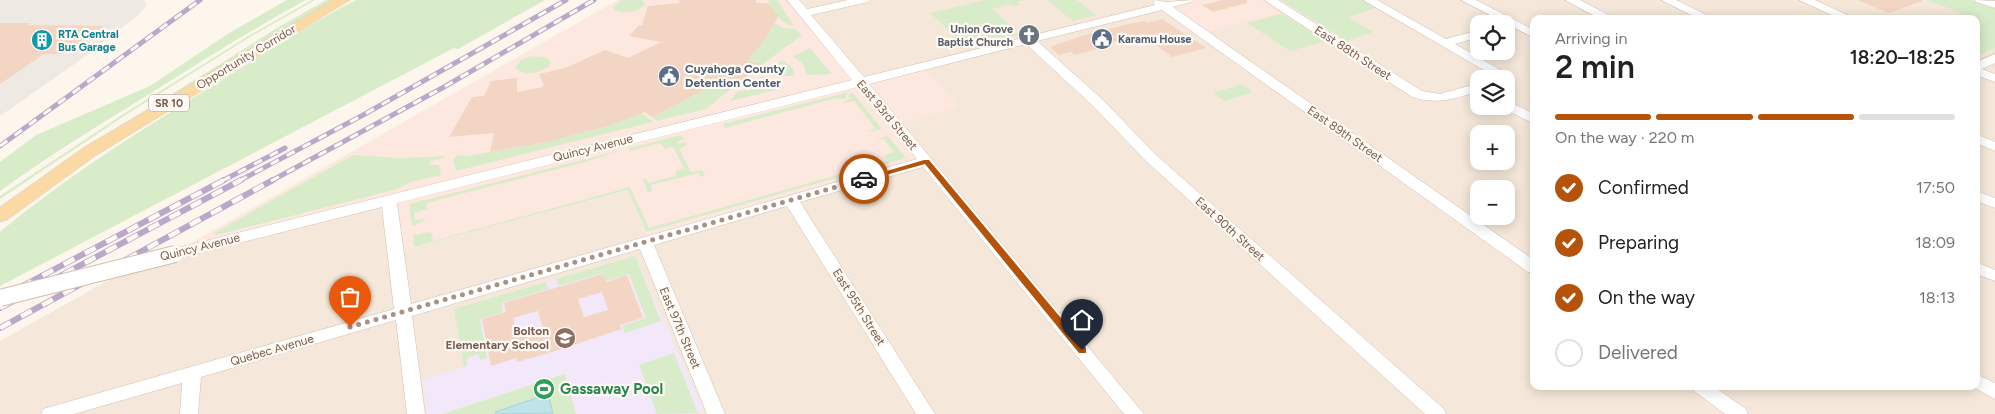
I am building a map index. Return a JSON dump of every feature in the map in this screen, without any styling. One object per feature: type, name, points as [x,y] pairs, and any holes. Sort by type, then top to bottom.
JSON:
[{"type":"main road","name":"Opportunity Corridor","points":[[0,204],[93,138],[266,31],[321,0]]},
{"type":"main road","name":"Opportunity Corridor","points":[[0,216],[48,180],[103,143],[343,0]]},
{"type":"street","name":"East 93rd Street","points":[[793,0],[1135,414]]},
{"type":"street","points":[[804,13],[864,0]]},
{"type":"street","name":"Quincy Avenue","points":[[0,298],[1028,39],[1159,3],[1186,0]]},
{"type":"street","name":"East 88th Street","points":[[1270,0],[1417,94],[1428,99],[1438,100],[1470,90]]},
{"type":"street","points":[[1369,0],[1491,70]]},
{"type":"street","points":[[1467,0],[1493,15]]},
{"type":"street","points":[[1571,0],[1602,15]]},
{"type":"street","points":[[1667,0],[1700,15]]},
{"type":"street","points":[[1804,0],[1840,15]]},
{"type":"street","points":[[1980,0],[1995,5]]},
{"type":"street","name":"East 89th Street","points":[[1159,3],[1530,265]]},
{"type":"street","points":[[1515,27],[1530,33]]},
{"type":"street","points":[[1445,43],[1470,36]]},
{"type":"street","name":"East 90th Street","points":[[1028,39],[1098,103],[1151,158],[1437,414]]},
{"type":"street","points":[[1980,65],[1995,58]]},
{"type":"street","points":[[1980,72],[1995,78]]},
{"type":"street","points":[[1515,109],[1530,118]]},
{"type":"street","points":[[1980,140],[1995,147]]},
{"type":"street","name":"Quebec Avenue","points":[[50,414],[926,161]]},
{"type":"street","points":[[1980,197],[1995,204]]},
{"type":"street","points":[[389,200],[416,414]]},
{"type":"street","name":"East 95th Street","points":[[791,200],[926,414]]},
{"type":"street","name":"East 97th Street","points":[[645,242],[716,414]]},
{"type":"street","points":[[1980,269],[1995,276]]},
{"type":"street","points":[[189,414],[192,373]]},
{"type":"street","points":[[1980,383],[1995,392]]},
{"type":"street","points":[[1706,390],[1739,414]]},
{"type":"shaded area","points":[[0,0],[144,0],[147,5],[136,17],[76,63],[0,116]]},
{"type":"shaded area","points":[[618,0],[793,0],[859,81],[921,66],[959,107],[895,124],[927,161],[648,241],[628,190],[396,252],[389,200],[175,254],[191,243]]},
{"type":"shaded area","points":[[793,0],[1155,0],[1170,11],[1270,0],[1995,0],[1995,414],[0,414],[0,341],[141,262],[389,200],[396,252],[629,190],[648,241],[895,124],[958,107],[859,81]]},
{"type":"shaded area","points":[[1155,0],[1270,0],[1288,11],[1203,33]]},
{"type":"shaded area","name":"Bolton Elementary School","points":[[635,256],[704,411],[694,414],[576,414],[564,374],[442,414],[427,414],[423,379],[464,367],[454,309]]},
{"type":"green space","points":[[287,0],[306,0],[232,42],[99,125],[0,191],[0,162],[36,135],[150,86],[229,33]]},
{"type":"green space","points":[[315,0],[250,37],[127,114],[0,199],[0,196],[125,113],[250,35]]},
{"type":"green space","points":[[326,0],[337,0],[138,117],[277,28]]},
{"type":"green space","points":[[356,0],[545,0],[458,49],[454,48],[0,286],[0,232],[102,156],[300,31]]},
{"type":"green space","points":[[622,0],[642,0],[645,4],[631,12],[615,10],[613,7]]},
{"type":"green space","points":[[768,0],[777,0],[794,26],[785,23],[778,17]]},
{"type":"green space","points":[[985,0],[1024,0],[1017,2],[1020,5],[1013,6],[1010,4],[992,9],[1014,28],[1007,30],[1012,34],[1040,29],[968,48],[930,13]]},
{"type":"green space","points":[[1047,0],[1077,0],[1096,15],[1073,21]]},
{"type":"green space","points":[[1281,0],[1361,0],[1375,8],[1348,17],[1373,32],[1347,41]]},
{"type":"green space","points":[[1926,0],[1971,0],[1995,9],[1995,48],[1980,54],[1980,15],[1957,15],[1962,13]]},
{"type":"green space","points":[[1282,14],[1326,41],[1290,51],[1247,23]]},
{"type":"green space","points":[[775,23],[782,28],[796,29],[802,35],[763,64],[746,61],[766,38]]},
{"type":"green space","points":[[810,48],[832,74],[806,75],[804,65],[793,56]]},
{"type":"green space","points":[[532,56],[548,58],[551,63],[534,73],[519,71],[515,68],[521,60]]},
{"type":"green space","points":[[783,60],[793,68],[794,76],[773,76],[766,69]]},
{"type":"green space","points":[[768,84],[784,88],[730,101],[738,91],[754,90]]},
{"type":"green space","points":[[1242,84],[1253,92],[1224,101],[1213,93]]},
{"type":"green space","points":[[712,86],[728,91],[706,109],[657,121],[652,117]]},
{"type":"green space","points":[[849,92],[844,99],[837,98],[725,128],[723,124]]},
{"type":"green space","points":[[852,92],[882,129],[867,132],[875,128],[854,101],[842,103],[851,98],[848,96]]},
{"type":"green space","points":[[641,113],[653,122],[456,171],[453,160],[457,155],[466,156],[555,139],[598,128]]},
{"type":"green space","points":[[681,135],[684,139],[677,142],[678,144],[686,142],[686,146],[679,149],[691,172],[702,170],[705,176],[701,177],[698,173],[651,185],[652,191],[648,192],[643,179],[646,179],[648,183],[676,176],[675,171],[684,168],[673,147],[665,149],[660,143],[630,151],[629,148]]},
{"type":"green space","points":[[888,136],[906,158],[646,232],[628,190],[414,247],[413,235],[431,232],[433,241],[630,187],[649,228],[887,161],[884,156],[894,152],[884,139],[874,140]]},
{"type":"green space","points":[[626,149],[585,162],[426,203],[427,209],[414,213],[415,220],[427,219],[412,226],[409,204]]},
{"type":"green space","points":[[353,155],[400,158],[445,156],[441,159],[430,161],[429,165],[439,165],[441,175],[410,182],[398,189],[216,235],[214,233]]},
{"type":"green space","points":[[635,256],[661,321],[625,333],[622,326],[646,318],[629,274],[606,281],[603,273],[559,286],[556,279]]},
{"type":"green space","points":[[546,282],[548,289],[502,303],[503,312],[480,319],[487,358],[480,360],[479,354],[467,358],[467,365],[464,367],[454,309]]},
{"type":"green space","points":[[674,353],[698,413],[657,414],[639,365]]},
{"type":"green space","name":"Gassaway Pool","points":[[565,374],[576,414],[442,414]]},
{"type":"water","points":[[548,394],[553,413],[496,414],[495,412]]},
{"type":"building","name":"Cuyahoga County Detention Center","points":[[679,0],[756,0],[756,3],[768,3],[778,17],[766,38],[747,61],[763,64],[728,91],[712,86],[652,117],[645,112],[607,126],[547,142],[490,152],[494,133],[449,137],[472,97],[484,96],[491,81],[517,78],[517,92],[543,87],[544,85],[539,74],[565,68],[605,50],[628,58],[661,42],[629,36],[639,25],[642,25],[648,6],[680,3]]},
{"type":"building","points":[[1223,0],[1247,0],[1247,3],[1213,12],[1202,5]]},
{"type":"building","points":[[1857,0],[1922,0],[1922,1],[1889,13]]},
{"type":"building","name":"Karamu House","points":[[1162,19],[1206,48],[1172,57],[1142,34],[1074,55],[1071,52],[1059,55],[1050,47],[1081,36],[1128,24],[1145,21],[1147,23]]},
{"type":"building","name":"RTA Central Bus Garage","points":[[0,23],[105,26],[63,54],[44,54],[0,84]]},
{"type":"building","name":"Bolton Elementary School","points":[[603,274],[606,282],[627,275],[643,318],[620,325],[622,329],[549,353],[517,362],[516,358],[491,366],[482,319],[506,312],[504,303]],"holes":[[[602,292],[608,310],[584,317],[578,299]],[[538,311],[543,330],[518,338],[513,318]]]},
{"type":"railway","points":[[0,146],[200,0]]},
{"type":"railway","points":[[239,181],[365,114],[566,0]]},
{"type":"railway","points":[[271,181],[444,87],[594,0]]},
{"type":"railway","points":[[222,181],[285,148]]},
{"type":"railway","points":[[0,298],[224,180]]},
{"type":"railway","points":[[0,308],[241,180]]},
{"type":"railway","points":[[0,328],[273,180]]},
{"type":"way so far","points":[[350,327],[864,179]]},
{"type":"place","name":"Union Grove Baptist Church","points":[[1029,35]]},
{"type":"place","name":"Karamu House","points":[[1102,39]]},
{"type":"place","name":"RTA Central Bus Garage","points":[[42,40]]},
{"type":"place","name":"Cuyahoga County Detention Center","points":[[669,76]]},
{"type":"place","name":"Bolton Elementary School","points":[[565,338]]},
{"type":"place","name":"Gassaway Pool","points":[[544,389]]},
{"type":"route","points":[[864,179],[926,161],[1082,350]]}]
